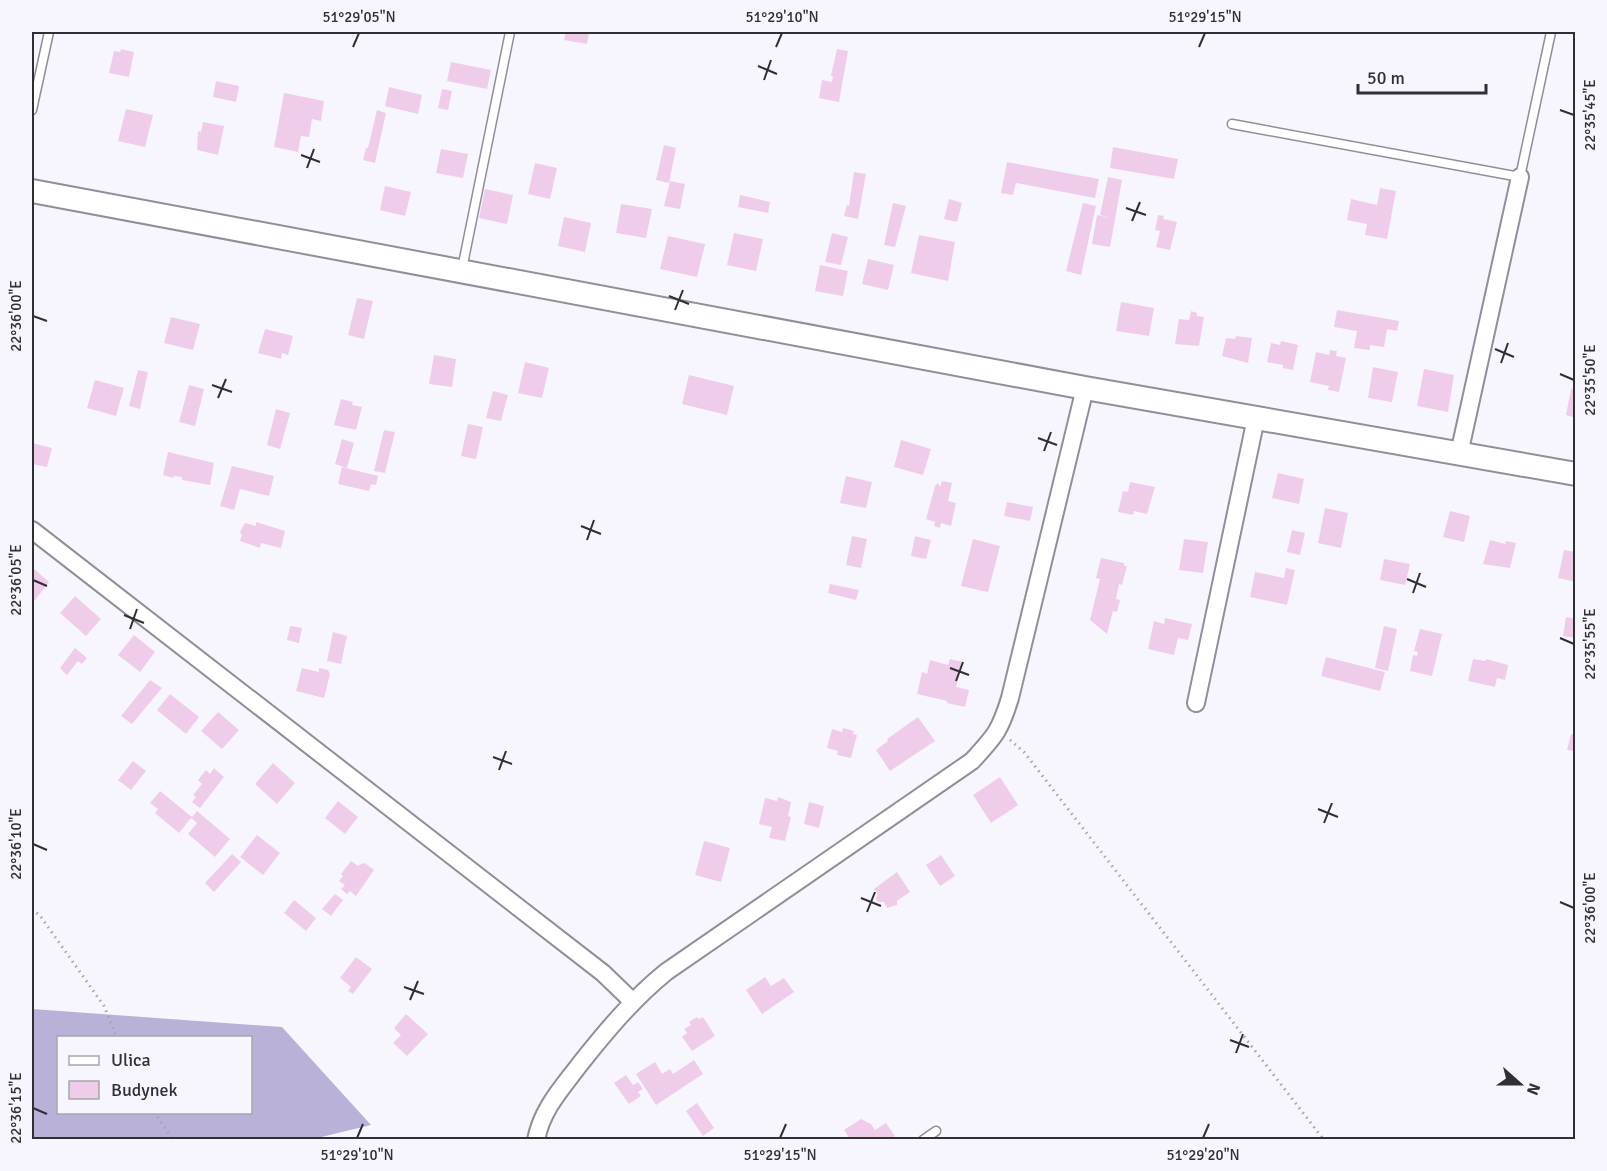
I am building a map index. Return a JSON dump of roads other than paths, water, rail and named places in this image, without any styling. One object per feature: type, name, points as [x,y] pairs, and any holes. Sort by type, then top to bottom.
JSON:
[{"type":"street","points":[[1460,454],[1520,177]]},
{"type":"street","points":[[32,191],[1085,388],[1575,474]]},
{"type":"street","points":[[536,1140],[542,1118],[550,1103],[632,1001],[666,972],[972,760],[998,730],[1010,698],[1085,388]]},
{"type":"street","points":[[1196,703],[1256,418]]},
{"type":"street","points":[[32,530],[603,973],[632,1001]]},
{"type":"lane","points":[[32,110],[50,32]]},
{"type":"lane","points":[[461,272],[510,32]]},
{"type":"lane","points":[[1232,124],[1520,177],[1551,32]]},
{"type":"lane","points":[[923,1140],[936,1131]]}]
